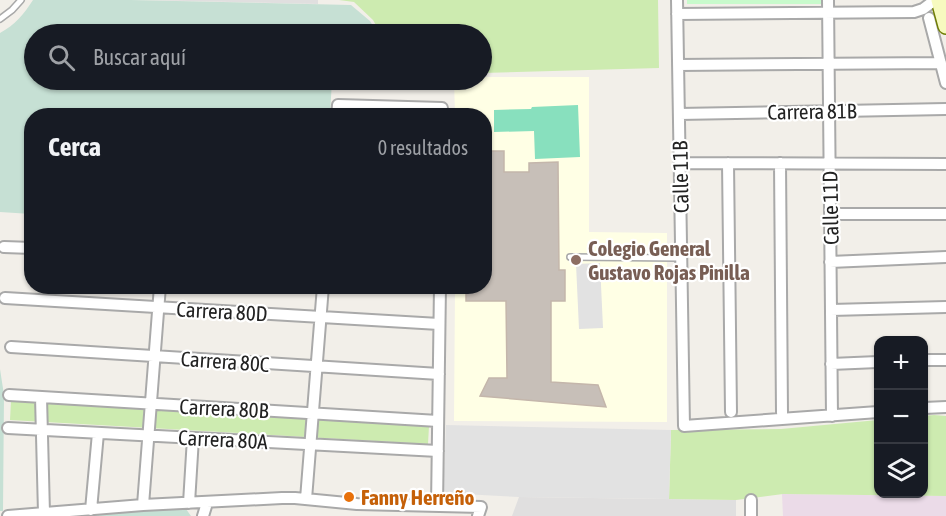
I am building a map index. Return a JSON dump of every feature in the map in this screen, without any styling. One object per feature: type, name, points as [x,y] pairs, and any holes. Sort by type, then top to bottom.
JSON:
[{"type":"main road","points":[[937,0],[946,26]]},
{"type":"street","name":"Calle 11B","points":[[677,0],[684,426],[831,416]]},
{"type":"street","name":"Calle 11D","points":[[828,0],[831,416]]},
{"type":"street","points":[[677,14],[914,12],[937,0]]},
{"type":"street","points":[[929,18],[946,83]]},
{"type":"street","points":[[678,65],[941,63]]},
{"type":"street","name":"Carrera 81B","points":[[679,114],[946,109]]},
{"type":"street","points":[[680,163],[946,164]]},
{"type":"street","points":[[728,163],[731,412]]},
{"type":"street","points":[[780,163],[782,412]]},
{"type":"street","points":[[830,214],[946,214]]},
{"type":"street","points":[[4,247],[24,248]]},
{"type":"street","points":[[830,262],[946,257]]},
{"type":"street","points":[[143,505],[160,294]]},
{"type":"street","points":[[306,499],[322,294]]},
{"type":"street","points":[[437,506],[440,294]]},
{"type":"street","name":"Carrera 80D","points":[[5,298],[439,324]]},
{"type":"street","points":[[831,310],[946,307]]},
{"type":"street","name":"Carrera 80C","points":[[11,347],[439,374]]},
{"type":"street","points":[[928,360],[946,360]]},
{"type":"street","points":[[831,363],[874,362]]},
{"type":"street","name":"Carrera 80B","points":[[9,395],[438,421]]},
{"type":"street","points":[[41,397],[44,513]]},
{"type":"street","points":[[928,408],[946,406]]},
{"type":"street","points":[[831,416],[874,412]]},
{"type":"street","name":"Carrera 80A","points":[[8,428],[438,451]]},
{"type":"street","points":[[92,510],[98,433]]},
{"type":"street","points":[[189,503],[192,438]]},
{"type":"street","points":[[8,516],[143,505],[282,498],[357,504],[437,506],[480,511]]},
{"type":"street","points":[[751,500],[751,516]]},
{"type":"street","points":[[203,516],[207,503]]},
{"type":"lane","points":[[0,19],[21,0]]},
{"type":"lane","points":[[570,257],[681,258]]},
{"type":"shaded area","points":[[33,0],[351,5],[372,24],[24,24],[24,90],[331,90],[330,108],[24,108],[24,214],[0,212],[0,33],[19,19]]},
{"type":"shaded area","points":[[142,0],[318,0],[318,4]]},
{"type":"shaded area","name":"Colegio General Gustavo Rojas Pinilla","points":[[492,77],[589,77],[589,232],[667,233],[667,422],[454,421],[455,294],[492,294],[492,108],[455,108],[454,90],[492,90]]},
{"type":"shaded area","points":[[600,263],[603,328],[579,329],[576,264]]},
{"type":"shaded area","points":[[0,369],[4,395],[3,511],[0,511]]},
{"type":"shaded area","points":[[446,425],[671,430],[669,499],[519,497],[443,493]]},
{"type":"shaded area","points":[[782,494],[874,495],[874,498],[946,496],[946,516],[783,516]]},
{"type":"shaded area","points":[[519,497],[736,500],[736,516],[512,516]]},
{"type":"shaded area","points":[[186,509],[191,516],[79,516]]},
{"type":"green space","points":[[339,0],[658,0],[659,68],[492,73],[492,24],[375,24],[354,2]]},
{"type":"green space","points":[[687,0],[823,0],[823,4],[687,4]]},
{"type":"green space","points":[[578,105],[580,157],[535,159],[534,131],[494,132],[494,110]]},
{"type":"green space","points":[[11,401],[429,426],[428,444],[10,420]]},
{"type":"green space","points":[[928,416],[946,416],[946,496],[928,496]]},
{"type":"green space","points":[[874,420],[874,495],[783,494],[736,500],[669,499],[671,430],[781,429]]},
{"type":"building","points":[[492,151],[504,151],[504,172],[529,172],[529,163],[558,162],[559,270],[565,270],[565,301],[551,301],[551,382],[598,385],[606,407],[480,396],[489,378],[507,378],[506,301],[466,301],[466,294],[492,294]]},
{"type":"place","name":"Colegio General Gustavo Rojas Pinilla","points":[[576,260]]},
{"type":"place","name":"Fanny Herreño","points":[[349,497]]}]
